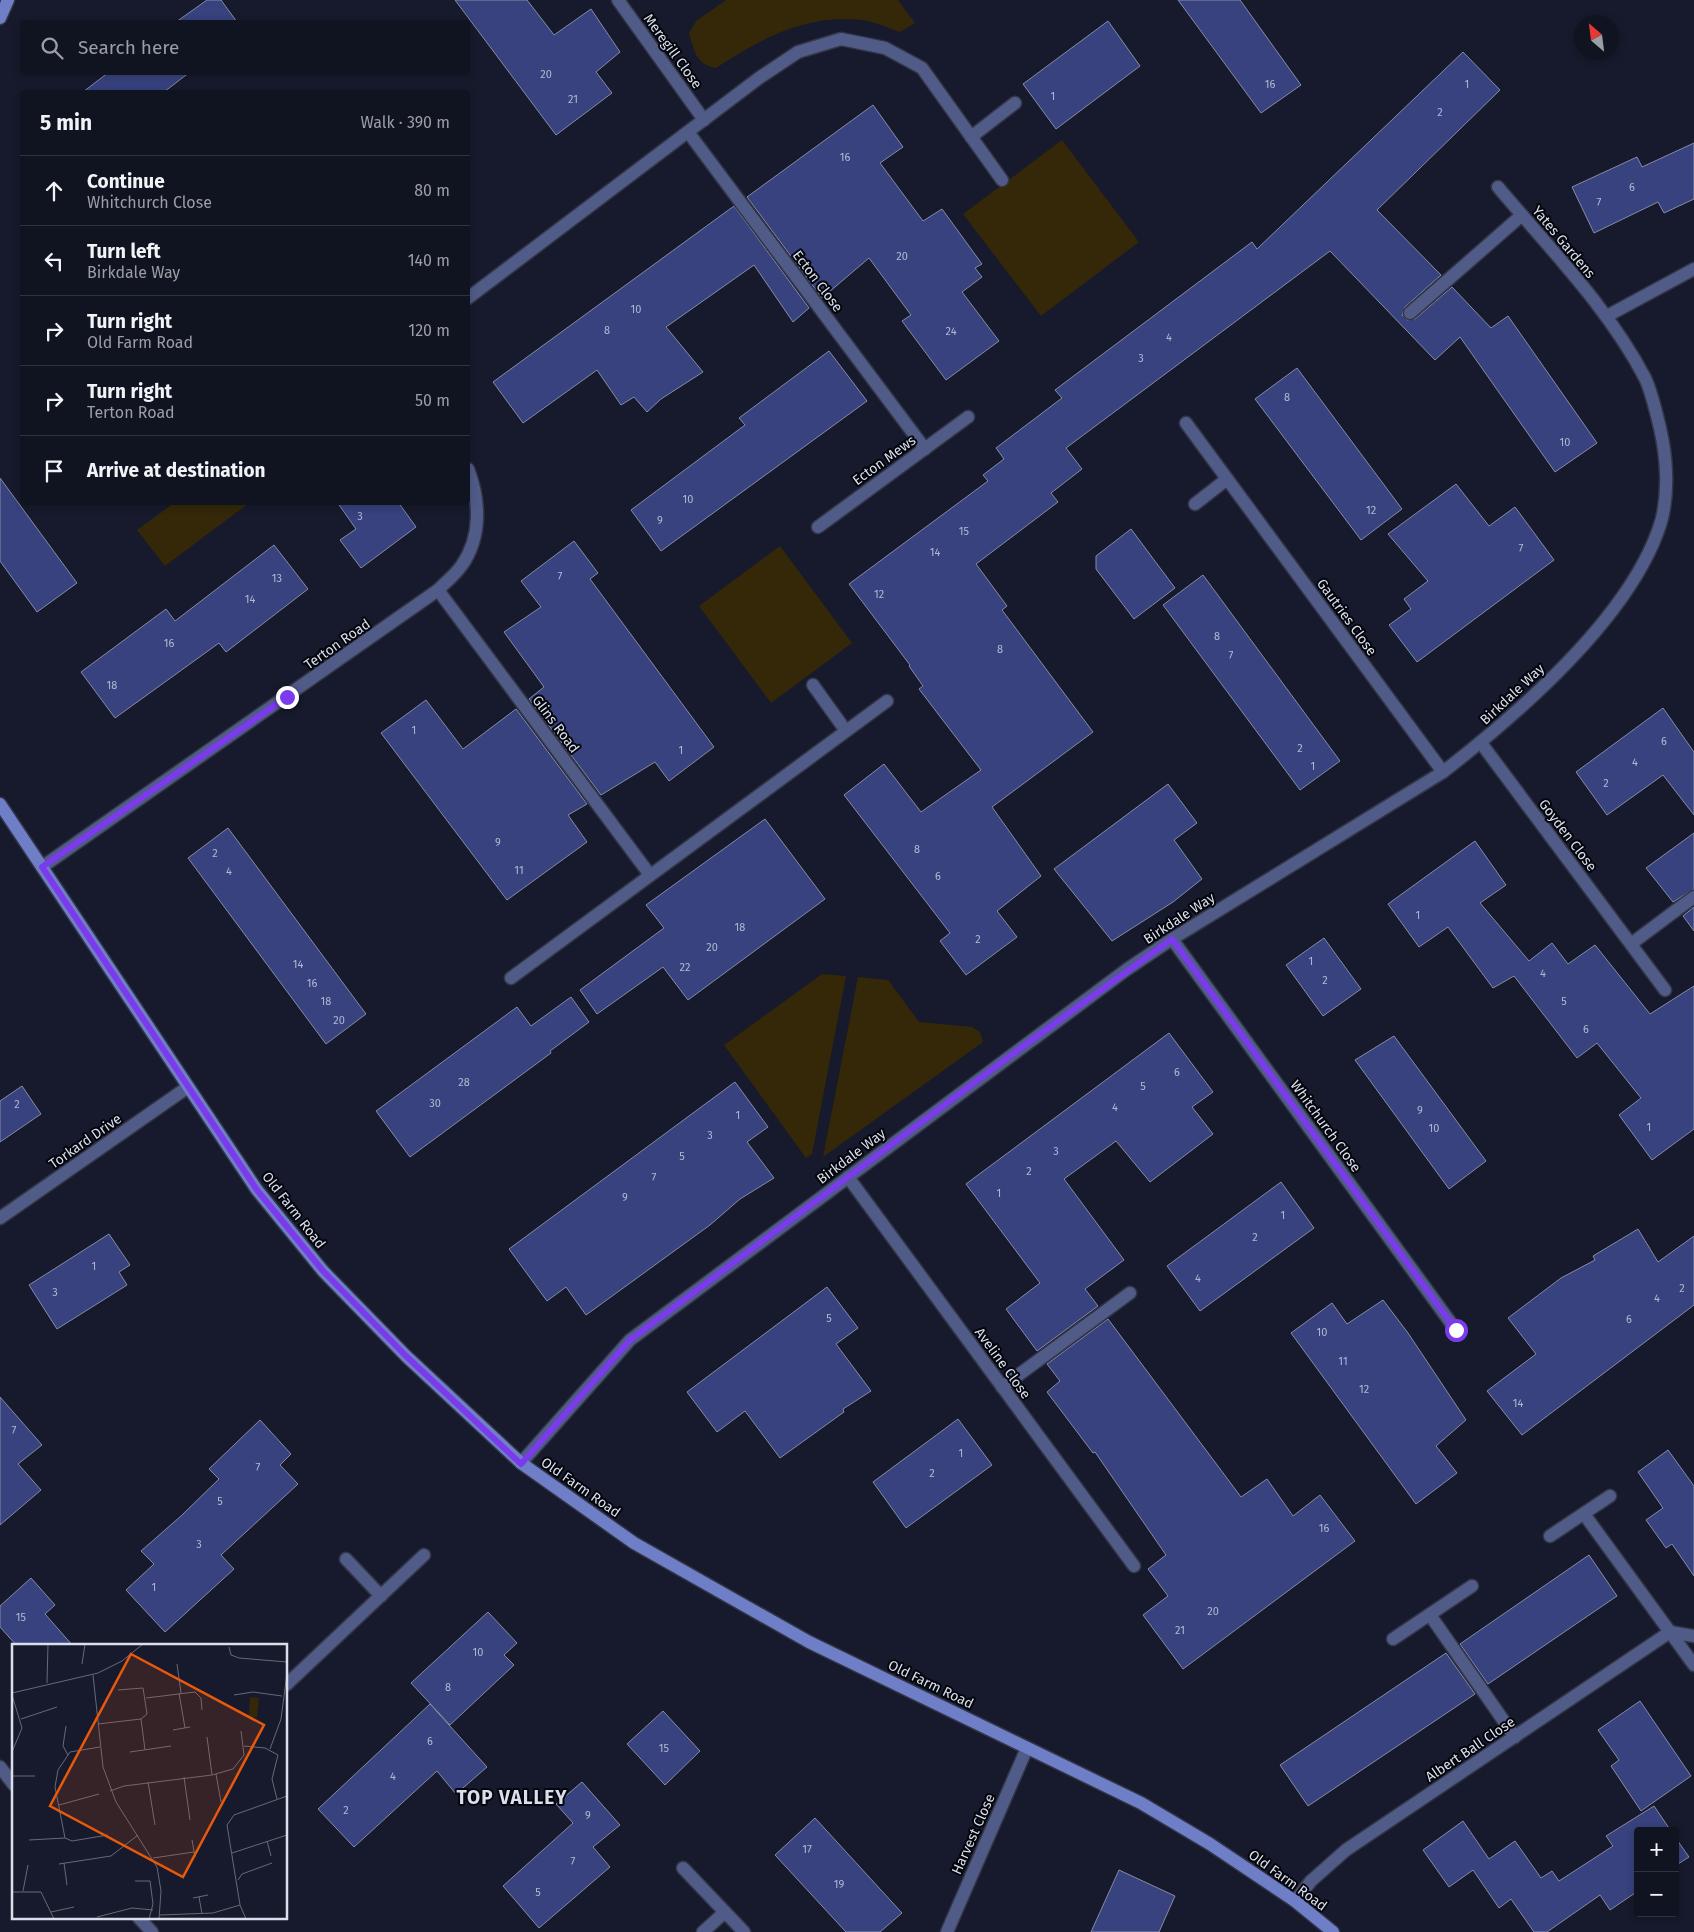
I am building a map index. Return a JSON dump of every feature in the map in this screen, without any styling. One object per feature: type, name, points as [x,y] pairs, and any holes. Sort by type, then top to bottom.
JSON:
[{"type":"street","points":[[0,18],[8,0]]},
{"type":"street","name":"Meregill Close","points":[[618,0],[704,120]]},
{"type":"street","points":[[470,296],[759,78],[798,52],[841,39],[885,48],[922,68],[1002,180]]},
{"type":"street","points":[[971,136],[1015,103]]},
{"type":"street","name":"Ecton Close","points":[[688,132],[925,449]]},
{"type":"street","name":"Yates Gardens","points":[[1498,187],[1607,316]]},
{"type":"street","points":[[1410,313],[1522,215]]},
{"type":"street","points":[[1607,316],[1694,269]]},
{"type":"street","name":"Birkdale Way","points":[[521,1464],[630,1340],[1118,976],[1172,939],[1443,772],[1481,743],[1559,671],[1617,605],[1648,552],[1661,521],[1666,484],[1664,444],[1656,410],[1645,379],[1607,316]]},
{"type":"street","name":"Ecton Mews","points":[[818,528],[968,417]]},
{"type":"street","name":"Gautries Close","points":[[1186,423],[1443,772]]},
{"type":"street","name":"Terton Road","points":[[42,867],[438,590],[462,565],[474,537],[479,512],[474,483],[470,474]]},
{"type":"street","points":[[1195,504],[1227,479]]},
{"type":"street","name":"Glins Road","points":[[438,590],[650,876]]},
{"type":"street","points":[[813,685],[846,731]]},
{"type":"street","points":[[511,978],[887,700]]},
{"type":"street","name":"Goyden Close","points":[[1481,743],[1665,990]]},
{"type":"street","name":"Old Farm Road","points":[[0,804],[257,1190],[323,1271],[406,1356],[521,1464],[634,1543],[809,1642],[1141,1803],[1210,1844],[1295,1901],[1333,1932]]},
{"type":"street","points":[[1631,944],[1694,897]]},
{"type":"street","name":"Whitchurch Close","points":[[1172,939],[1456,1330]]},
{"type":"street","name":"Torkard Drive","points":[[0,1218],[188,1087]]},
{"type":"street","name":"Aveline Close","points":[[848,1177],[1134,1566]]},
{"type":"street","points":[[1002,1387],[1130,1293]]},
{"type":"street","points":[[1550,1536],[1610,1496]]},
{"type":"street","points":[[1584,1514],[1694,1664]]},
{"type":"street","points":[[288,1683],[424,1555]]},
{"type":"street","points":[[346,1559],[381,1596]]},
{"type":"street","points":[[1393,1639],[1472,1586]]},
{"type":"street","points":[[1430,1615],[1515,1737]]},
{"type":"street","points":[[1670,1632],[1694,1636]]},
{"type":"street","name":"Albert Ball Close","points":[[1295,1901],[1311,1881],[1346,1850],[1670,1632]]},
{"type":"street","name":"Harvest Close","points":[[946,1932],[1027,1748]]},
{"type":"street","points":[[0,1767],[12,1782]]},
{"type":"street","points":[[683,1868],[744,1932]]},
{"type":"street","points":[[703,1932],[725,1912]]},
{"type":"street","points":[[141,1920],[152,1932]]},
{"type":"shaded area","points":[[726,0],[898,0],[915,23],[900,32],[863,20],[842,19],[804,25],[785,30],[768,38],[716,68],[704,64],[700,60],[694,51],[689,33],[696,21]]},
{"type":"shaded area","points":[[1062,140],[1139,242],[1041,316],[963,214]]},
{"type":"shaded area","points":[[171,505],[246,505],[165,566],[137,530]]},
{"type":"shaded area","points":[[780,546],[852,643],[771,703],[699,606]]},
{"type":"shaded area","points":[[822,974],[846,976],[812,1154],[806,1158],[724,1045]]},
{"type":"shaded area","points":[[858,977],[888,980],[919,1022],[972,1027],[980,1032],[983,1042],[823,1157]]},
{"type":"building","points":[[207,0],[221,0],[236,20],[179,20]]},
{"type":"building","points":[[455,0],[527,0],[554,35],[591,9],[620,52],[596,72],[612,93],[556,135]]},
{"type":"building","points":[[1178,0],[1240,0],[1301,85],[1261,113]]},
{"type":"building","points":[[1108,21],[1140,66],[1056,129],[1023,84]]},
{"type":"building","points":[[1463,52],[1500,90],[1377,210],[1441,275],[1405,307],[1402,315],[1407,320],[1415,319],[1452,287],[1491,328],[1508,316],[1597,443],[1555,472],[1460,337],[1435,360],[1330,251],[1066,448],[1082,469],[1051,493],[1058,502],[976,564],[1007,606],[1002,610],[1093,732],[992,807],[1041,876],[997,911],[1017,937],[966,975],[940,941],[950,933],[844,795],[884,764],[921,812],[981,770],[919,689],[923,686],[910,665],[849,584],[988,481],[983,475],[1004,459],[996,448],[1062,398],[1055,390],[1252,242],[1257,249]]},
{"type":"building","points":[[105,75],[186,75],[167,90],[86,90]]},
{"type":"building","points":[[873,105],[903,147],[880,163],[923,221],[942,209],[982,264],[975,268],[982,277],[962,292],[999,341],[946,380],[902,321],[911,315],[869,258],[822,298],[747,197]]},
{"type":"building","points":[[1694,143],[1694,199],[1664,213],[1658,202],[1594,233],[1572,187],[1637,157],[1642,167]]},
{"type":"building","points":[[734,206],[809,308],[793,322],[754,265],[666,327],[703,372],[661,399],[647,412],[634,397],[621,405],[597,370],[523,423],[493,382]]},
{"type":"building","points":[[829,351],[867,401],[661,551],[631,510],[745,425],[739,418]]},
{"type":"building","points":[[1297,368],[1402,509],[1361,540],[1255,399]]},
{"type":"building","points":[[0,478],[77,583],[37,612],[0,561]]},
{"type":"building","points":[[1456,484],[1489,526],[1515,507],[1554,560],[1417,662],[1389,625],[1411,609],[1404,599],[1428,581],[1388,534]]},
{"type":"building","points":[[339,505],[400,505],[416,527],[361,568],[340,540],[356,529]]},
{"type":"building","points":[[1131,529],[1175,588],[1134,619],[1096,569],[1096,556]]},
{"type":"building","points":[[574,541],[598,573],[590,579],[714,747],[669,781],[655,762],[601,795],[529,699],[544,687],[504,632],[541,607],[521,581]]},
{"type":"building","points":[[274,545],[308,589],[226,652],[219,643],[115,718],[81,672],[166,609],[175,621]]},
{"type":"building","points":[[1203,575],[1340,761],[1300,790],[1163,605]]},
{"type":"building","points":[[426,700],[463,749],[516,709],[587,804],[568,815],[587,842],[507,900],[381,733]]},
{"type":"building","points":[[1663,708],[1694,752],[1694,815],[1663,775],[1607,815],[1576,772]]},
{"type":"building","points":[[1168,784],[1197,823],[1174,840],[1202,879],[1173,902],[1112,941],[1054,869]]},
{"type":"building","points":[[765,819],[825,899],[688,1000],[663,967],[597,1014],[580,990],[664,928],[646,905]]},
{"type":"building","points":[[228,828],[366,1014],[326,1044],[188,858]]},
{"type":"building","points":[[1694,833],[1694,889],[1673,902],[1646,868]]},
{"type":"building","points":[[1475,841],[1506,885],[1480,903],[1529,961],[1552,943],[1568,964],[1595,945],[1650,1014],[1694,986],[1694,1129],[1652,1160],[1619,1115],[1641,1098],[1597,1043],[1577,1058],[1514,976],[1493,988],[1448,927],[1419,947],[1388,904]]},
{"type":"building","points":[[1694,907],[1694,931],[1683,916]]},
{"type":"building","points":[[1324,938],[1361,989],[1323,1016],[1286,965]]},
{"type":"building","points":[[571,997],[589,1022],[550,1051],[551,1053],[410,1157],[376,1111],[517,1007],[531,1026]]},
{"type":"building","points":[[1169,1033],[1213,1092],[1192,1107],[1213,1134],[1150,1182],[1116,1141],[1064,1179],[1124,1260],[1085,1289],[1098,1306],[1037,1351],[1006,1309],[1040,1283],[966,1184]]},
{"type":"building","points":[[1394,1036],[1486,1161],[1449,1189],[1355,1060]]},
{"type":"building","points":[[735,1082],[768,1127],[747,1142],[774,1178],[740,1199],[710,1225],[586,1315],[566,1287],[547,1301],[509,1249]]},
{"type":"building","points":[[22,1086],[41,1114],[0,1142],[0,1101]]},
{"type":"building","points":[[1281,1182],[1314,1228],[1200,1311],[1167,1266]]},
{"type":"building","points":[[1638,1229],[1658,1262],[1694,1236],[1694,1305],[1522,1435],[1487,1391],[1536,1354],[1508,1318],[1561,1278],[1595,1260],[1593,1256]]},
{"type":"building","points":[[109,1234],[130,1265],[119,1272],[127,1285],[57,1329],[29,1285]]},
{"type":"building","points":[[827,1287],[858,1328],[836,1344],[871,1391],[843,1409],[844,1412],[780,1458],[745,1411],[717,1432],[687,1392]]},
{"type":"building","points":[[1383,1300],[1408,1333],[1466,1420],[1436,1446],[1457,1473],[1416,1504],[1291,1333],[1332,1303],[1347,1324]]},
{"type":"building","points":[[1108,1319],[1241,1497],[1267,1479],[1293,1516],[1320,1495],[1355,1541],[1183,1669],[1143,1615],[1168,1596],[1148,1569],[1166,1555],[1095,1452],[1093,1453],[1047,1392],[1060,1381],[1047,1364]]},
{"type":"building","points":[[0,1397],[42,1445],[18,1464],[41,1490],[0,1525]]},
{"type":"building","points":[[958,1419],[992,1465],[906,1528],[873,1482]]},
{"type":"building","points":[[260,1420],[291,1454],[280,1465],[298,1484],[221,1555],[234,1569],[165,1632],[126,1590],[154,1564],[141,1551],[219,1479],[209,1469]]},
{"type":"building","points":[[1668,1450],[1694,1486],[1694,1576],[1672,1544],[1666,1548],[1646,1520],[1663,1508],[1638,1472]]},
{"type":"building","points":[[1589,1555],[1617,1596],[1488,1684],[1460,1644]]},
{"type":"building","points":[[31,1578],[55,1605],[45,1614],[71,1644],[15,1644],[0,1627],[0,1606]]},
{"type":"building","points":[[488,1612],[517,1643],[504,1655],[514,1665],[450,1725],[411,1683]]},
{"type":"building","points":[[1446,1653],[1475,1694],[1308,1806],[1280,1765]]},
{"type":"building","points":[[1640,1701],[1691,1776],[1641,1811],[1611,1766],[1619,1760],[1598,1730]]},
{"type":"building","points":[[430,1704],[487,1767],[456,1794],[437,1771],[354,1847],[318,1809]]},
{"type":"building","points":[[663,1711],[700,1751],[665,1785],[627,1744]]},
{"type":"building","points":[[582,1782],[620,1825],[593,1847],[610,1867],[539,1928],[503,1886],[573,1823],[556,1804]]},
{"type":"building","points":[[1654,1806],[1668,1827],[1634,1827],[1634,1894],[1610,1910],[1600,1895],[1547,1932],[1534,1932],[1511,1899],[1499,1908],[1473,1870],[1449,1887],[1423,1850],[1463,1821],[1489,1859],[1515,1841],[1541,1878],[1552,1871],[1559,1881],[1613,1846],[1606,1836]]},
{"type":"building","points":[[815,1818],[902,1913],[880,1932],[846,1932],[775,1855]]},
{"type":"building","points":[[1679,1843],[1689,1857],[1679,1863]]},
{"type":"building","points":[[1119,1870],[1175,1896],[1159,1932],[1091,1932]]},
{"type":"district","name":"TOP VALLEY","points":[[512,1797]]},
{"type":"route","points":[[287,697],[42,867],[257,1190],[323,1271],[406,1356],[521,1464],[630,1340],[1126,970],[1172,939],[1456,1330]]}]
